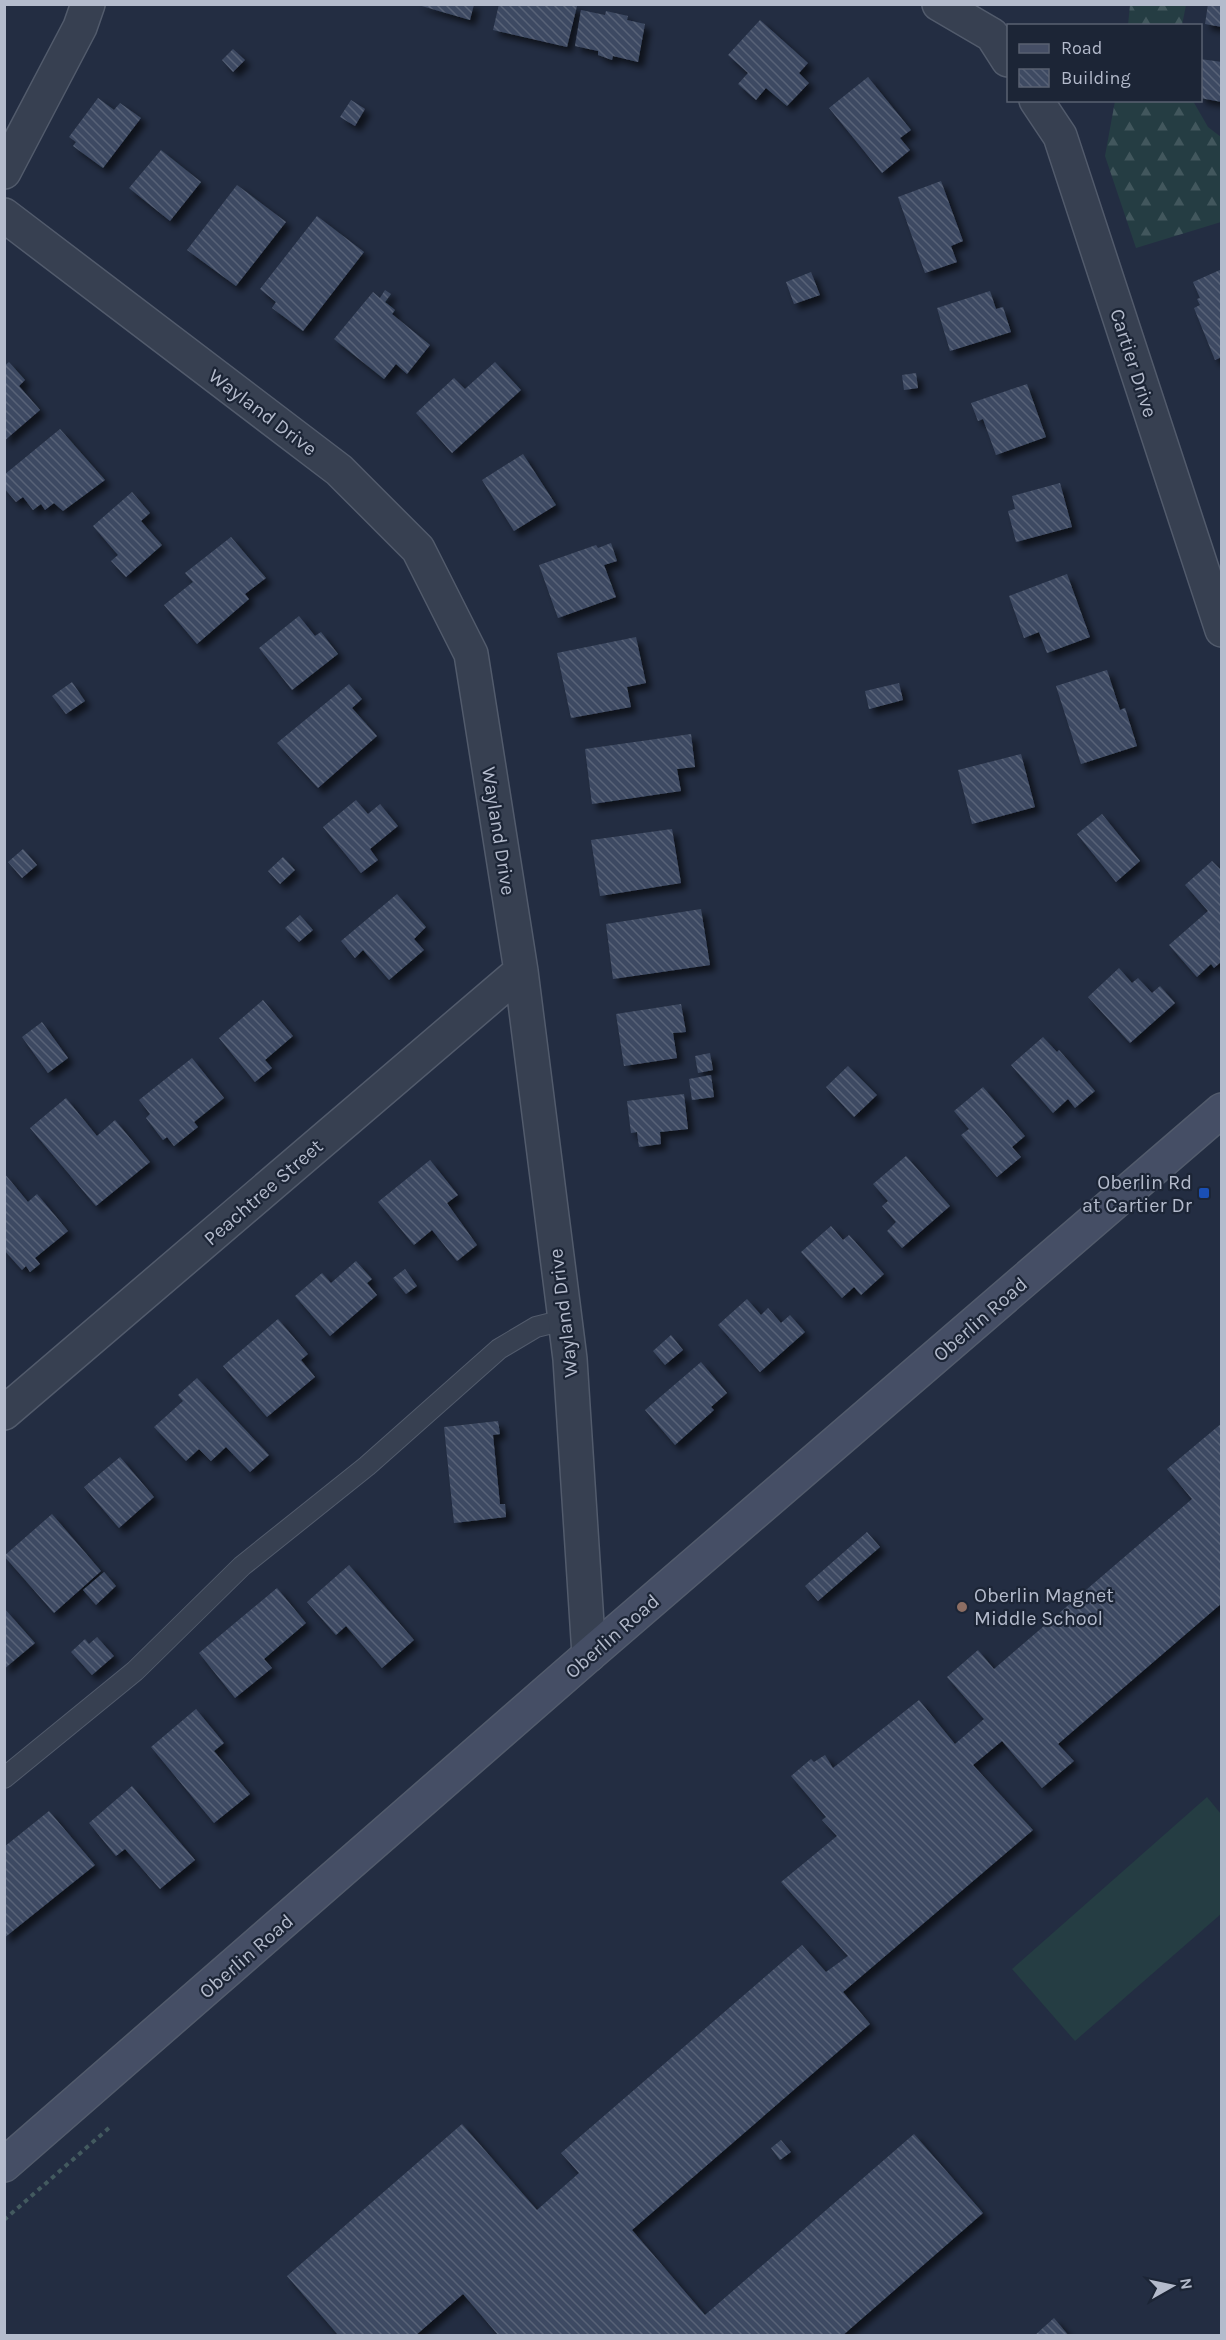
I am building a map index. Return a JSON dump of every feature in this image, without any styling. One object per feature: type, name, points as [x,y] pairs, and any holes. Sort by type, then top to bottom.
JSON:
[{"type":"main road","name":"Oberlin Road","points":[[4,2165],[589,1655],[1221,1110]]},
{"type":"street","points":[[4,172],[80,27],[88,4]]},
{"type":"street","points":[[939,4],[992,36],[1007,58]]},
{"type":"street","name":"Cartier Drive","points":[[1037,102],[1060,136],[1221,630]]},
{"type":"street","name":"Wayland Drive","points":[[4,215],[339,470],[418,549],[471,654],[521,971],[570,1359],[589,1655]]},
{"type":"street","name":"Peachtree Street","points":[[4,1413],[521,971]]},
{"type":"lane","points":[[4,1778],[135,1671],[242,1566],[368,1466],[499,1349],[536,1327],[564,1320]]},
{"type":"path","points":[[4,2220],[110,2127]]},
{"type":"green space","points":[[1130,5],[1186,5],[1182,24],[1128,24]]},
{"type":"green space","points":[[1115,102],[1194,102],[1208,127],[1221,137],[1221,222],[1136,248],[1105,156]]},
{"type":"green space","points":[[1207,1797],[1221,1814],[1221,1914],[1075,2041],[1012,1969]]},
{"type":"building","points":[[415,4],[474,4],[470,20]]},
{"type":"building","points":[[499,4],[577,6],[567,47],[493,30]]},
{"type":"building","points":[[1208,4],[1222,4],[1222,27],[1205,24]]},
{"type":"building","points":[[581,10],[605,15],[606,11],[628,16],[627,20],[645,24],[638,62],[613,56],[612,60],[598,55],[598,51],[575,46]]},
{"type":"building","points":[[760,20],[808,63],[799,73],[809,83],[787,106],[766,88],[756,100],[738,84],[748,73],[728,55]]},
{"type":"building","points":[[233,49],[245,60],[233,72],[222,60]]},
{"type":"building","points":[[1202,59],[1222,62],[1222,102],[1202,98]]},
{"type":"building","points":[[868,77],[911,130],[900,138],[910,150],[882,173],[829,108]]},
{"type":"building","points":[[98,98],[114,110],[120,103],[141,118],[103,168],[73,146],[76,142],[69,137]]},
{"type":"building","points":[[351,100],[365,109],[355,126],[340,117]]},
{"type":"building","points":[[161,150],[201,182],[170,221],[129,188]]},
{"type":"building","points":[[941,181],[963,241],[951,246],[957,262],[925,273],[898,197]]},
{"type":"building","points":[[237,185],[286,222],[236,286],[187,250]]},
{"type":"building","points":[[317,216],[364,252],[303,331],[272,308],[276,302],[260,289]]},
{"type":"building","points":[[1222,269],[1222,357],[1215,360],[1194,308],[1200,305],[1197,299],[1200,298],[1193,282]]},
{"type":"building","points":[[811,272],[820,295],[794,304],[786,282]]},
{"type":"building","points":[[385,290],[391,294],[385,302],[395,310],[392,314],[430,345],[407,374],[396,364],[384,379],[334,339],[373,292],[380,298]]},
{"type":"building","points":[[990,291],[996,309],[1003,307],[1011,332],[950,351],[937,308]]},
{"type":"building","points":[[9,362],[25,380],[19,386],[40,410],[4,441],[4,366]]},
{"type":"building","points":[[495,362],[521,390],[452,453],[416,413],[454,378],[465,389]]},
{"type":"building","points":[[916,373],[918,388],[904,390],[902,375]]},
{"type":"building","points":[[1027,384],[1046,437],[996,455],[983,419],[978,421],[971,403]]},
{"type":"building","points":[[60,429],[105,480],[63,511],[54,503],[45,510],[41,504],[33,510],[23,497],[16,502],[4,488],[4,475]]},
{"type":"building","points":[[523,454],[556,505],[514,531],[482,480]]},
{"type":"building","points":[[1060,483],[1072,527],[1016,542],[1008,511],[1015,509],[1012,496]]},
{"type":"building","points":[[132,492],[150,513],[141,521],[162,545],[126,577],[111,561],[118,555],[93,526]]},
{"type":"building","points":[[231,537],[266,578],[245,594],[249,599],[197,644],[164,605],[193,582],[185,573]]},
{"type":"building","points":[[611,543],[617,561],[604,565],[616,597],[558,618],[539,565],[596,545],[598,548]]},
{"type":"building","points":[[1067,574],[1090,637],[1047,653],[1039,632],[1024,638],[1009,596]]},
{"type":"building","points":[[299,616],[315,636],[321,632],[338,654],[292,690],[259,648]]},
{"type":"building","points":[[636,637],[646,683],[627,687],[631,707],[571,718],[557,653]]},
{"type":"building","points":[[1107,670],[1120,710],[1125,708],[1137,746],[1081,764],[1056,686]]},
{"type":"building","points":[[72,682],[85,701],[66,714],[52,696]]},
{"type":"building","points":[[899,683],[903,700],[869,709],[865,691]]},
{"type":"building","points":[[349,684],[362,699],[352,708],[377,736],[318,788],[277,743]]},
{"type":"building","points":[[691,734],[695,767],[677,769],[681,791],[592,804],[585,749]]},
{"type":"building","points":[[1021,754],[1035,807],[972,824],[958,770]]},
{"type":"building","points":[[356,800],[368,814],[380,804],[398,826],[370,849],[378,860],[361,873],[323,827]]},
{"type":"building","points":[[1102,814],[1140,861],[1116,882],[1077,834]]},
{"type":"building","points":[[672,829],[681,883],[600,896],[591,840]]},
{"type":"building","points":[[23,849],[37,865],[22,878],[8,862]]},
{"type":"building","points":[[283,857],[295,870],[280,884],[268,871]]},
{"type":"building","points":[[1212,861],[1222,871],[1222,961],[1214,968],[1211,964],[1197,977],[1169,945],[1208,911],[1185,885]]},
{"type":"building","points":[[397,894],[426,927],[414,939],[424,950],[389,980],[363,950],[355,958],[341,941]]},
{"type":"building","points":[[701,909],[710,965],[613,979],[606,924]]},
{"type":"building","points":[[300,915],[313,930],[299,942],[285,928]]},
{"type":"building","points":[[1119,968],[1132,983],[1138,978],[1152,993],[1160,986],[1175,1003],[1130,1043],[1088,997]]},
{"type":"building","points":[[263,1000],[293,1036],[265,1060],[272,1068],[255,1082],[219,1038]]},
{"type":"building","points":[[681,1004],[686,1032],[673,1033],[677,1058],[624,1066],[616,1014]]},
{"type":"building","points":[[42,1022],[68,1058],[48,1073],[22,1037]]},
{"type":"building","points":[[1043,1037],[1057,1052],[1059,1050],[1095,1091],[1075,1108],[1068,1099],[1053,1113],[1011,1065]]},
{"type":"building","points":[[710,1053],[713,1070],[698,1073],[695,1056]]},
{"type":"building","points":[[192,1058],[224,1098],[194,1122],[198,1127],[174,1146],[167,1137],[163,1140],[146,1118],[150,1114],[139,1100]]},
{"type":"building","points":[[848,1066],[877,1095],[854,1117],[826,1087]]},
{"type":"building","points":[[711,1075],[714,1097],[692,1100],[689,1079]]},
{"type":"building","points":[[983,1087],[1025,1136],[1012,1147],[1021,1157],[997,1177],[961,1135],[969,1129],[954,1111]]},
{"type":"building","points":[[684,1094],[688,1129],[660,1132],[661,1144],[639,1147],[637,1132],[631,1133],[627,1101]]},
{"type":"building","points":[[66,1098],[97,1136],[115,1120],[150,1162],[96,1206],[30,1128]]},
{"type":"building","points":[[906,1156],[950,1206],[902,1248],[887,1231],[896,1222],[882,1206],[888,1201],[873,1184]]},
{"type":"building","points":[[430,1160],[458,1195],[447,1203],[477,1245],[457,1261],[432,1230],[414,1245],[378,1202]]},
{"type":"building","points":[[4,1173],[28,1202],[37,1194],[68,1231],[35,1258],[40,1264],[30,1272],[26,1266],[22,1270],[4,1250]]},
{"type":"building","points":[[831,1226],[843,1240],[849,1235],[884,1274],[861,1295],[854,1287],[842,1298],[801,1252]]},
{"type":"building","points":[[356,1261],[372,1279],[367,1283],[377,1295],[330,1336],[295,1296],[322,1273],[331,1283]]},
{"type":"building","points":[[405,1269],[417,1286],[406,1294],[393,1278]]},
{"type":"building","points":[[747,1299],[761,1315],[768,1308],[781,1323],[790,1315],[805,1332],[760,1372],[718,1325]]},
{"type":"building","points":[[278,1319],[308,1354],[301,1360],[315,1377],[267,1417],[223,1366]]},
{"type":"building","points":[[671,1335],[683,1350],[665,1365],[653,1351]]},
{"type":"building","points":[[701,1362],[727,1393],[711,1407],[714,1410],[675,1445],[645,1410]]},
{"type":"building","points":[[197,1378],[269,1455],[250,1472],[226,1447],[211,1461],[199,1449],[186,1461],[154,1427],[183,1401],[178,1395]]},
{"type":"building","points":[[498,1421],[500,1434],[493,1435],[500,1504],[505,1504],[506,1517],[454,1523],[444,1427]]},
{"type":"building","points":[[1222,1423],[1222,1603],[1058,1744],[1074,1761],[1042,1788],[1002,1741],[973,1765],[1033,1830],[843,1992],[870,2024],[632,2230],[705,2315],[914,2134],[983,2213],[842,2336],[499,2336],[463,2294],[415,2336],[339,2336],[287,2276],[462,2124],[537,2210],[579,2173],[561,2153],[802,1945],[826,1972],[848,1956],[781,1882],[837,1836],[822,1820],[826,1817],[791,1776],[811,1759],[814,1762],[825,1755],[833,1768],[919,1700],[955,1744],[984,1719],[947,1677],[978,1650],[994,1669],[1192,1499],[1167,1469]]},
{"type":"building","points":[[120,1457],[154,1497],[119,1528],[84,1487]]},
{"type":"building","points":[[52,1514],[101,1571],[54,1613],[4,1556]]},
{"type":"building","points":[[867,1532],[880,1547],[818,1601],[805,1586]]},
{"type":"building","points":[[349,1565],[414,1640],[382,1668],[346,1626],[336,1635],[307,1602]]},
{"type":"building","points":[[104,1572],[116,1586],[96,1605],[83,1590]]},
{"type":"building","points":[[277,1588],[306,1623],[264,1659],[272,1668],[235,1698],[199,1653]]},
{"type":"building","points":[[4,1608],[35,1643],[4,1669]]},
{"type":"building","points":[[97,1637],[114,1656],[92,1675],[71,1652],[85,1639],[89,1644]]},
{"type":"building","points":[[196,1709],[224,1743],[214,1751],[250,1794],[214,1823],[151,1747]]},
{"type":"building","points":[[132,1786],[195,1860],[160,1889],[125,1849],[116,1856],[89,1823]]},
{"type":"building","points":[[49,1811],[95,1865],[4,1938],[4,1847]]},
{"type":"building","points":[[781,2140],[791,2152],[780,2160],[771,2148]]},
{"type":"building","points":[[1054,2318],[1069,2336],[1034,2336]]},
{"type":"place","name":"Oberlin Rd at Cartier Dr","points":[[1204,1193]]},
{"type":"place","name":"Oberlin Magnet Middle School","points":[[962,1607]]}]
